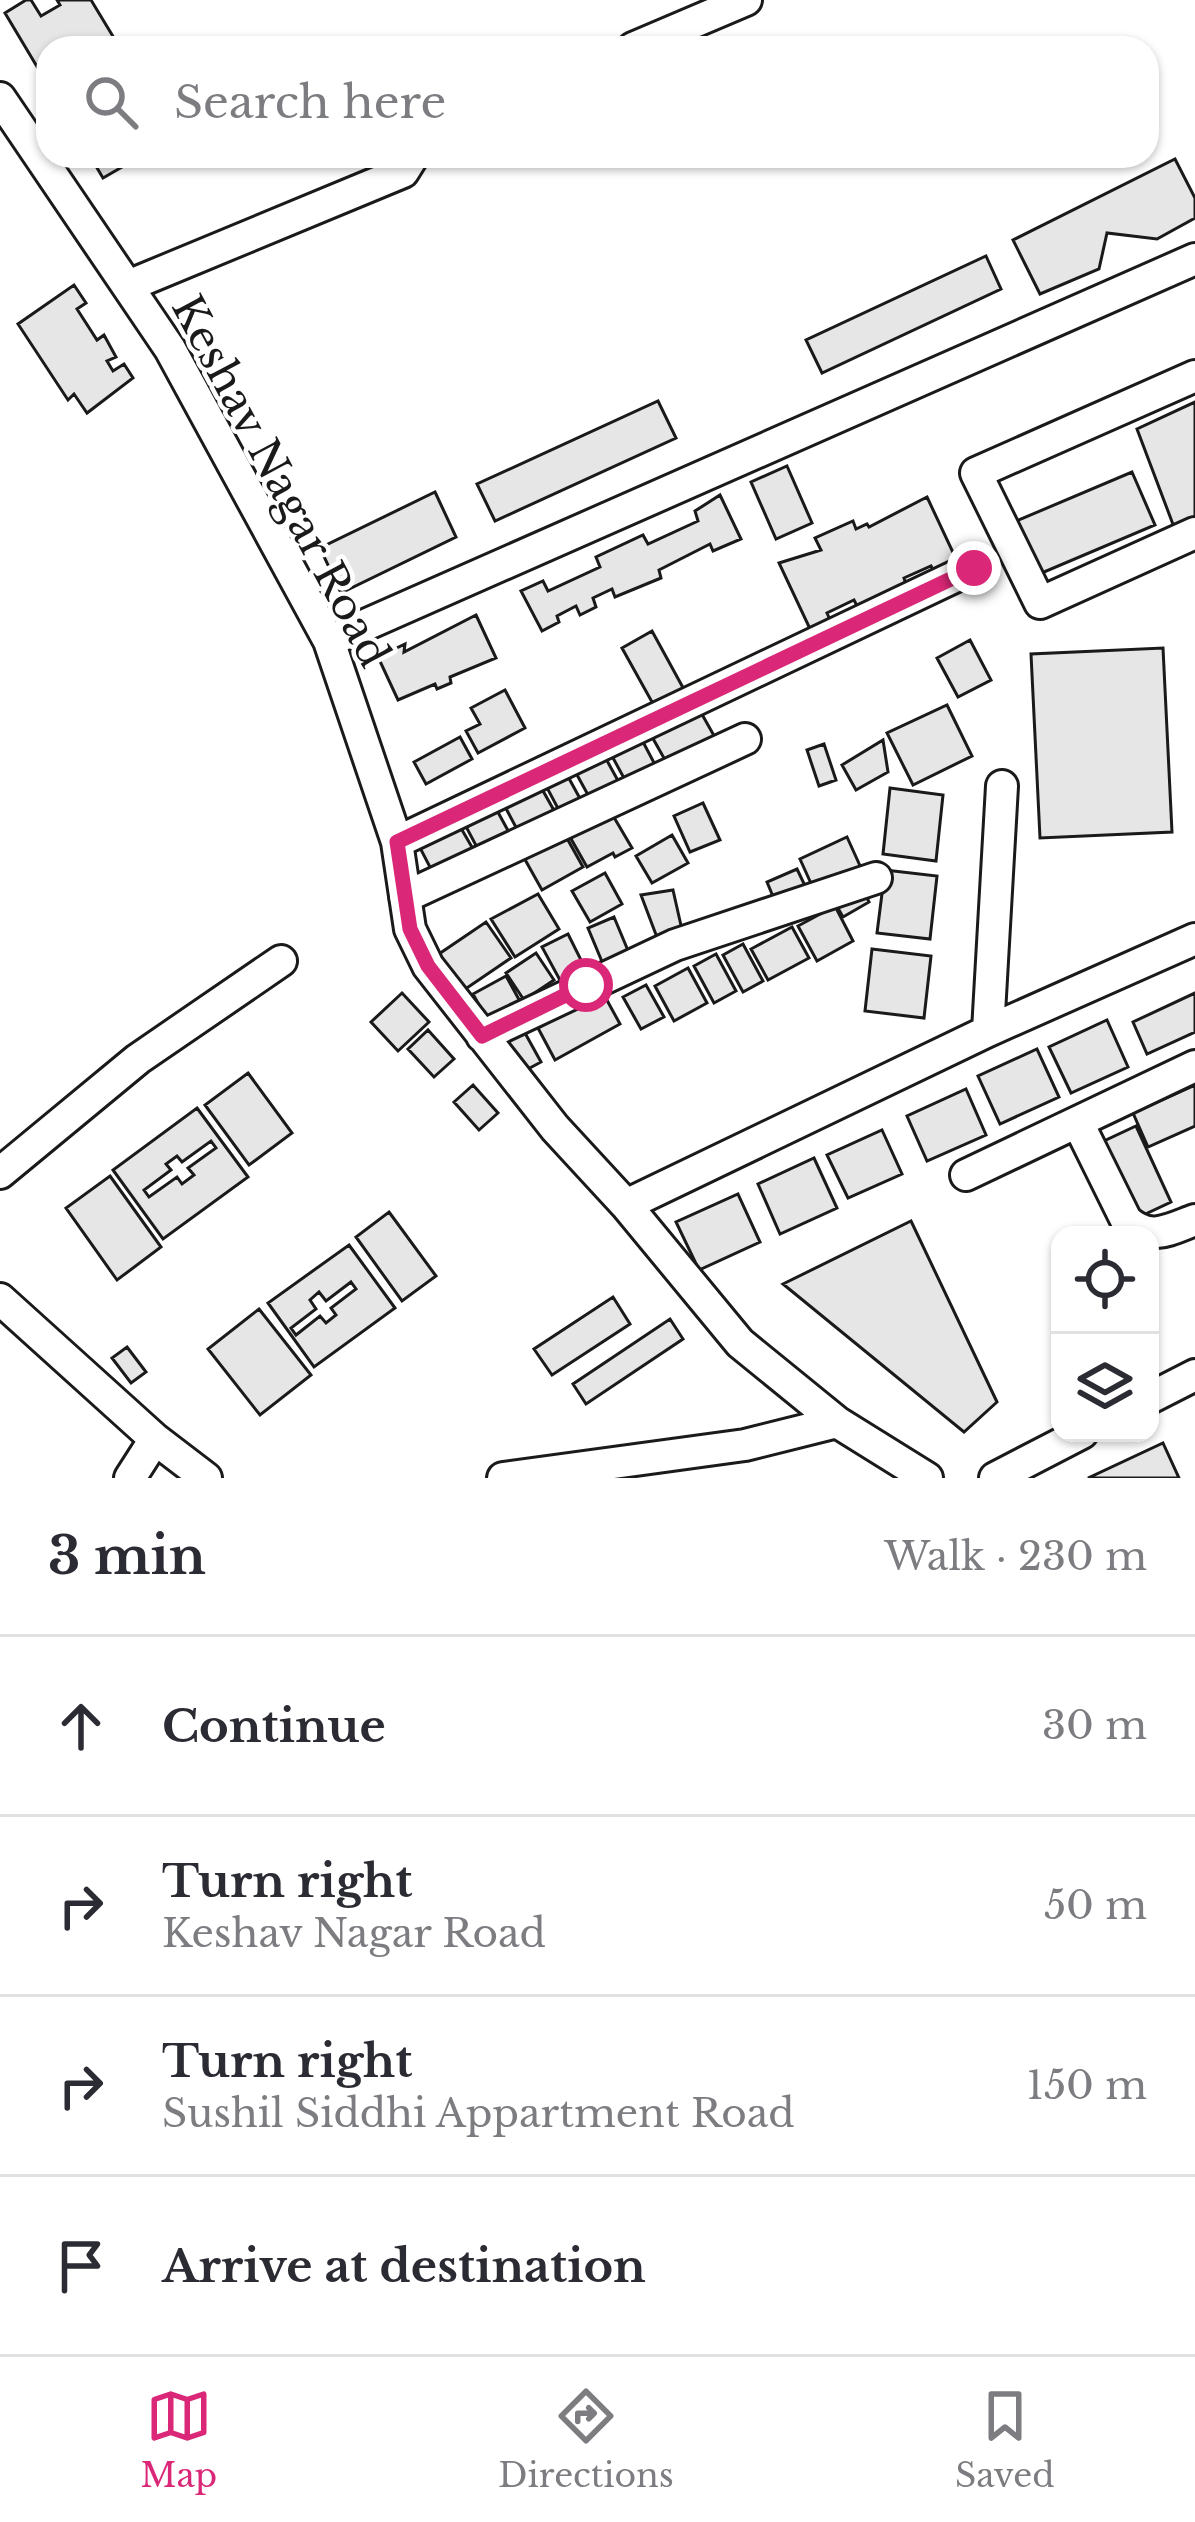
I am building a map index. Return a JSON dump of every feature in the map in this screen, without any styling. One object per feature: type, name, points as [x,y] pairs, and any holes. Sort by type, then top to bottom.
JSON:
[{"type":"street","points":[[661,36],[746,0]]},
{"type":"street","name":"Keshav Nagar Road","points":[[0,98],[36,151]]},
{"type":"street","name":"Keshav Nagar Road","points":[[48,168],[170,350],[329,641],[397,842],[410,929],[428,966],[555,1128],[740,1343],[882,1465],[927,1478]]},
{"type":"street","points":[[128,286],[406,168]]},
{"type":"street","points":[[329,641],[1195,259]]},
{"type":"street","points":[[1195,376],[976,473],[1040,603],[1195,533]]},
{"type":"street","points":[[397,842],[974,568]]},
{"type":"street","points":[[405,897],[745,739]]},
{"type":"street","points":[[988,1031],[1002,786]]},
{"type":"street","points":[[482,1036],[675,945],[876,878]]},
{"type":"street","points":[[626,1205],[988,1031],[1195,939]]},
{"type":"street","points":[[0,1173],[138,1059],[281,961]]},
{"type":"street","points":[[966,1175],[1195,1066]]},
{"type":"street","points":[[1078,1125],[1126,1220],[1137,1230],[1157,1234],[1195,1220]]},
{"type":"street","points":[[0,1299],[155,1439],[206,1478]]},
{"type":"street","points":[[1159,1393],[1195,1375]]},
{"type":"street","points":[[503,1478],[745,1444],[837,1422]]},
{"type":"street","points":[[130,1478],[155,1439]]},
{"type":"street","points":[[995,1478],[1065,1442]]},
{"type":"building","points":[[26,0],[31,0],[41,16],[60,5],[57,0],[91,0],[113,36],[36,36],[36,65],[5,13]]},
{"type":"building","points":[[1175,159],[1195,198],[1195,218],[1157,239],[1107,233],[1099,269],[1040,294],[1013,240]]},
{"type":"building","points":[[97,168],[120,168],[103,178]]},
{"type":"building","points":[[986,256],[1001,289],[822,373],[806,340]]},
{"type":"building","points":[[74,285],[86,303],[77,309],[97,340],[104,335],[116,357],[107,361],[113,371],[124,364],[133,378],[87,413],[74,394],[68,400],[18,324]]},
{"type":"building","points":[[658,401],[676,438],[495,521],[477,484]]},
{"type":"building","points":[[1195,402],[1195,518],[1174,527],[1137,429]]},
{"type":"building","points":[[787,466],[812,523],[776,539],[751,482]]},
{"type":"building","points":[[1132,472],[1155,525],[1037,575],[1014,522]]},
{"type":"building","points":[[435,492],[456,537],[341,593],[320,548]]},
{"type":"building","points":[[720,495],[741,539],[713,551],[710,544],[659,570],[661,578],[615,597],[612,589],[593,598],[596,607],[580,615],[576,606],[542,631],[521,591],[543,581],[548,591],[600,567],[596,557],[643,535],[648,544],[698,521],[695,511]]},
{"type":"building","points":[[927,497],[958,563],[935,574],[931,566],[904,578],[906,584],[857,606],[854,600],[827,613],[831,622],[811,631],[779,563],[821,550],[815,538],[853,521],[856,529],[869,527]]},
{"type":"building","points":[[476,615],[496,658],[450,677],[451,683],[437,689],[435,684],[398,700],[378,657],[405,644],[404,652]]},
{"type":"building","points":[[652,631],[687,695],[657,711],[622,648]]},
{"type":"building","points":[[970,640],[991,680],[958,697],[937,658]]},
{"type":"building","points":[[1163,648],[1172,832],[1040,838],[1031,654]]},
{"type":"building","points":[[505,690],[525,728],[478,753],[466,731],[480,724],[471,708]]},
{"type":"building","points":[[947,705],[972,756],[913,785],[887,733]]},
{"type":"building","points":[[699,709],[717,741],[669,767],[651,735]]},
{"type":"building","points":[[460,737],[472,759],[426,784],[414,762]]},
{"type":"building","points":[[642,740],[661,776],[631,791],[612,756]]},
{"type":"building","points":[[883,740],[888,772],[856,790],[842,765]]},
{"type":"building","points":[[824,744],[836,780],[819,786],[807,750]]},
{"type":"building","points":[[605,757],[622,788],[593,804],[576,773]]},
{"type":"building","points":[[566,773],[583,804],[562,816],[545,784]]},
{"type":"building","points":[[538,782],[556,814],[519,833],[502,801]]},
{"type":"building","points":[[890,788],[943,795],[936,861],[883,854]]},
{"type":"building","points":[[703,803],[720,840],[690,852],[674,816]]},
{"type":"building","points":[[494,805],[511,836],[480,853],[463,821]]},
{"type":"building","points":[[612,814],[632,848],[587,867],[570,837]]},
{"type":"building","points":[[458,823],[473,849],[432,871],[418,844]]},
{"type":"building","points":[[564,833],[583,867],[542,890],[523,856]]},
{"type":"building","points":[[672,835],[688,863],[652,883],[636,856]]},
{"type":"building","points":[[847,837],[861,868],[814,890],[800,859]]},
{"type":"building","points":[[797,869],[808,892],[777,906],[767,882]]},
{"type":"building","points":[[885,870],[937,876],[930,939],[877,933]]},
{"type":"building","points":[[605,873],[622,904],[590,922],[572,891]]},
{"type":"building","points":[[862,888],[869,902],[843,917],[835,903]]},
{"type":"building","points":[[673,890],[682,930],[658,940],[641,895]]},
{"type":"building","points":[[538,894],[559,929],[515,957],[491,919]]},
{"type":"building","points":[[835,906],[853,941],[817,961],[798,926]]},
{"type":"building","points":[[614,917],[629,953],[603,964],[588,928]]},
{"type":"building","points":[[486,922],[511,958],[461,992],[436,956]]},
{"type":"building","points":[[792,927],[809,958],[768,980],[751,949]]},
{"type":"building","points":[[568,934],[586,970],[561,982],[542,947]]},
{"type":"building","points":[[743,944],[763,981],[743,992],[723,955]]},
{"type":"building","points":[[872,949],[931,956],[924,1018],[865,1011]]},
{"type":"building","points":[[536,953],[554,980],[524,1000],[506,973]]},
{"type":"building","points":[[716,954],[736,991],[714,1003],[694,966]]},
{"type":"building","points":[[688,968],[707,1003],[674,1021],[655,986]]},
{"type":"building","points":[[506,976],[522,1005],[489,1023],[473,994]]},
{"type":"building","points":[[646,985],[664,1017],[641,1029],[623,997]]},
{"type":"building","points":[[402,993],[429,1022],[398,1051],[371,1022]]},
{"type":"building","points":[[603,993],[620,1024],[555,1060],[538,1028]]},
{"type":"building","points":[[1195,993],[1195,1032],[1147,1054],[1133,1022]]},
{"type":"building","points":[[1107,1020],[1128,1067],[1071,1093],[1049,1047]]},
{"type":"building","points":[[520,1024],[541,1062],[515,1076],[494,1038]]},
{"type":"building","points":[[428,1030],[454,1059],[434,1077],[408,1049]]},
{"type":"building","points":[[1037,1049],[1059,1097],[1000,1124],[978,1076]]},
{"type":"building","points":[[248,1073],[292,1133],[249,1165],[205,1105]]},
{"type":"building","points":[[473,1085],[498,1113],[479,1130],[454,1102]]},
{"type":"building","points":[[1195,1085],[1195,1126],[1148,1147],[1133,1113]]},
{"type":"building","points":[[966,1089],[986,1135],[927,1161],[907,1116]]},
{"type":"building","points":[[197,1108],[248,1177],[163,1239],[113,1170]],"holes":[[[211,1141],[216,1148],[188,1168],[194,1175],[182,1184],[177,1177],[149,1197],[144,1190],[171,1170],[166,1164],[177,1156],[182,1162]]]},
{"type":"building","points":[[1136,1126],[1171,1202],[1139,1217],[1104,1141]]},
{"type":"building","points":[[882,1130],[902,1174],[848,1198],[827,1155]]},
{"type":"building","points":[[814,1158],[837,1208],[780,1234],[758,1184]]},
{"type":"building","points":[[110,1176],[161,1247],[117,1280],[66,1208]]},
{"type":"building","points":[[738,1194],[760,1242],[699,1270],[676,1222]]},
{"type":"building","points":[[389,1212],[436,1276],[402,1301],[356,1237]]},
{"type":"building","points":[[911,1221],[997,1402],[964,1432],[783,1284]]},
{"type":"building","points":[[349,1245],[395,1308],[314,1367],[268,1303]],"holes":[[[351,1282],[356,1289],[331,1308],[336,1315],[326,1323],[320,1316],[296,1335],[291,1328],[316,1309],[310,1300],[319,1292],[326,1301]]]},
{"type":"building","points":[[613,1297],[630,1324],[552,1375],[534,1349]]},
{"type":"building","points":[[259,1309],[311,1375],[260,1415],[208,1349]]},
{"type":"building","points":[[670,1319],[683,1339],[586,1404],[573,1384]]},
{"type":"building","points":[[127,1347],[146,1372],[131,1383],[112,1358]]},
{"type":"building","points":[[1163,1443],[1179,1478],[1088,1478]]},
{"type":"route","points":[[586,985],[482,1036],[428,966],[410,929],[397,842],[974,568]]}]
